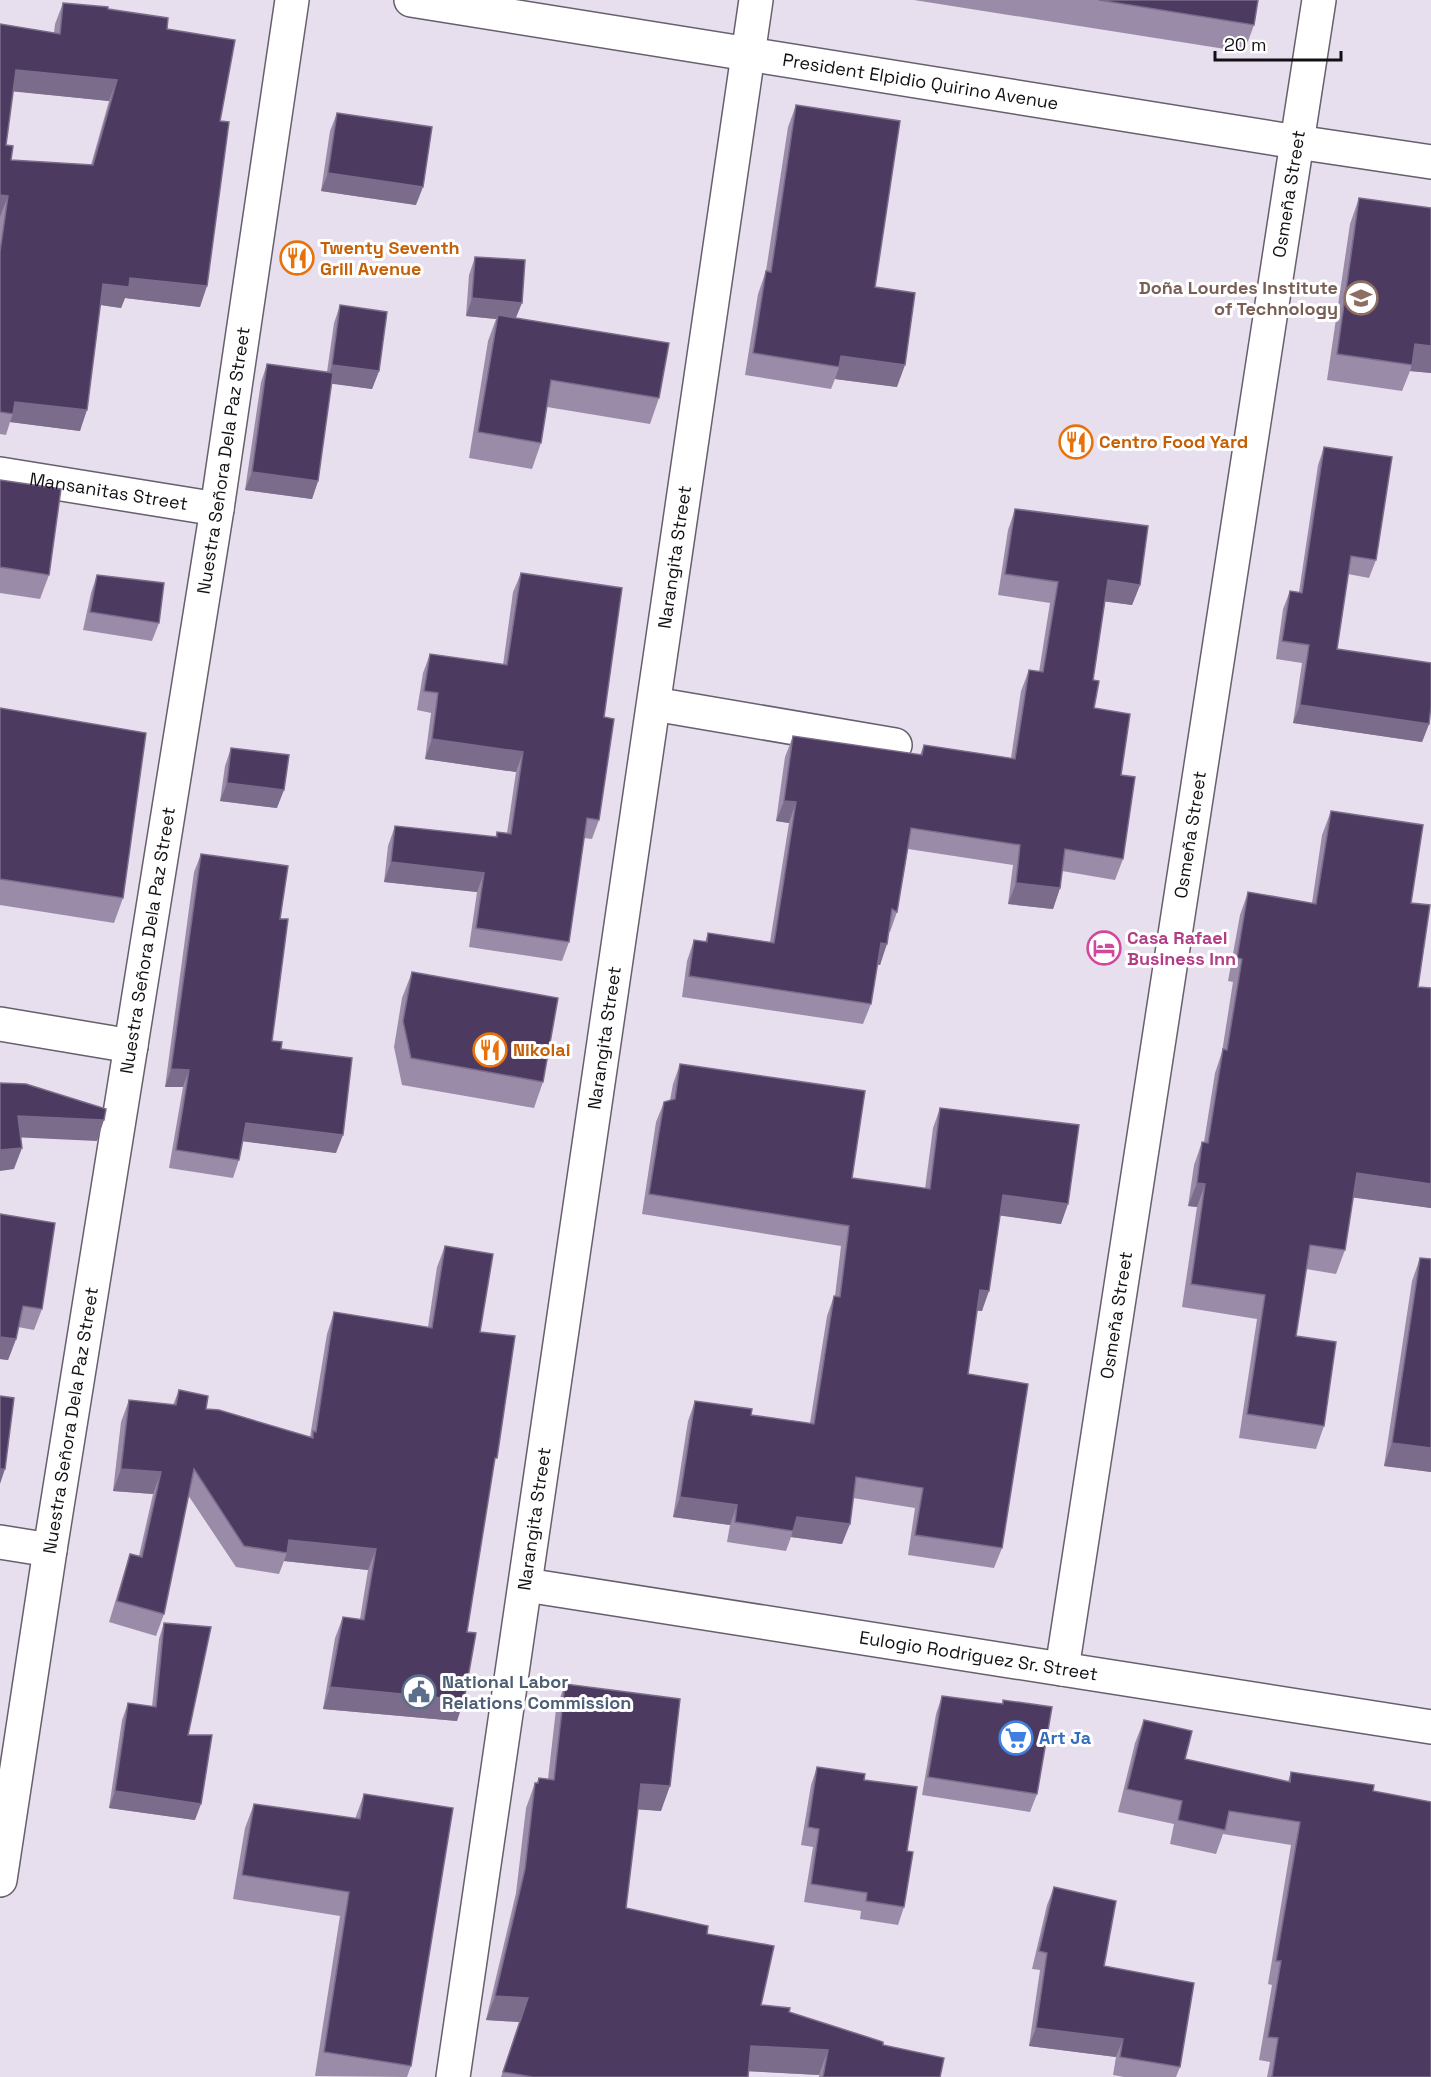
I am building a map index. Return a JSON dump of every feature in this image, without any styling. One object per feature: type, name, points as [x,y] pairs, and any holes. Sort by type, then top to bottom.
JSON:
[{"type":"street","name":"Nuestra Señora Dela Paz Street","points":[[0,1880],[50,1550],[217,509],[292,0]]},
{"type":"street","name":"President Elpidio Quirino Avenue","points":[[411,0],[1431,162]]},
{"type":"street","name":"Narangita Street","points":[[453,2077],[756,0]]},
{"type":"street","name":"Osmeña Street","points":[[1062,1669],[1319,0]]},
{"type":"street","name":"Mansanitas Street","points":[[0,474],[217,509]]},
{"type":"street","points":[[654,704],[895,745]]},
{"type":"street","points":[[0,1024],[131,1046]]},
{"type":"street","points":[[0,1542],[50,1550]]},
{"type":"street","name":"Eulogio Rodriguez Sr. Street","points":[[526,1585],[1431,1727]]},
{"type":"building","points":[[1099,0],[1258,0],[1254,25]]},
{"type":"building","points":[[63,3],[108,7],[108,9],[168,18],[167,29],[235,40],[220,121],[229,122],[207,286],[130,278],[129,287],[103,284],[87,410],[15,402],[13,414],[0,412],[0,252],[8,196],[0,195],[0,24],[60,34]],"holes":[[[16,70],[117,80],[93,165],[11,160],[13,146],[6,145]]]},
{"type":"building","points":[[796,105],[900,121],[875,287],[915,293],[905,365],[841,356],[839,367],[753,353],[766,271],[771,272]]},
{"type":"building","points":[[337,113],[432,127],[423,187],[328,173]]},
{"type":"building","points":[[1359,198],[1431,208],[1431,346],[1415,344],[1412,365],[1337,354]]},
{"type":"building","points":[[475,257],[525,260],[522,303],[472,298]]},
{"type":"building","points":[[340,305],[387,312],[379,371],[332,365]]},
{"type":"building","points":[[498,315],[669,343],[659,398],[551,380],[541,443],[478,432]]},
{"type":"building","points":[[267,364],[333,373],[318,481],[252,472]]},
{"type":"building","points":[[1324,447],[1392,457],[1376,560],[1351,556],[1337,649],[1431,663],[1429,724],[1300,705],[1309,645],[1282,641],[1290,591],[1302,593]]},
{"type":"building","points":[[0,480],[61,489],[49,575],[0,567]]},
{"type":"building","points":[[1015,509],[1148,526],[1140,585],[1108,580],[1093,680],[1099,681],[1094,708],[1130,714],[1121,775],[1135,777],[1123,859],[1065,849],[1060,888],[1016,883],[1020,845],[911,828],[897,912],[892,909],[887,944],[881,943],[871,1004],[689,976],[694,940],[707,942],[708,933],[774,943],[796,802],[784,801],[793,736],[922,755],[924,745],[1015,759],[1029,670],[1043,672],[1058,582],[1005,574]]},
{"type":"building","points":[[521,573],[622,588],[604,717],[614,719],[599,820],[587,818],[569,942],[476,928],[484,873],[391,862],[395,826],[497,837],[497,832],[511,834],[523,752],[432,739],[438,693],[424,691],[430,654],[507,665]]},
{"type":"building","points":[[97,575],[164,583],[159,623],[90,612]]},
{"type":"building","points":[[0,708],[146,733],[123,898],[0,879]]},
{"type":"building","points":[[231,748],[289,755],[284,790],[227,783]]},
{"type":"building","points":[[1331,811],[1423,825],[1411,903],[1430,905],[1418,987],[1431,988],[1431,1184],[1357,1173],[1345,1250],[1310,1245],[1296,1336],[1336,1342],[1324,1426],[1247,1414],[1265,1295],[1191,1284],[1205,1184],[1197,1183],[1202,1142],[1208,1143],[1223,1049],[1227,1050],[1242,959],[1237,958],[1248,892],[1316,904]]},
{"type":"building","points":[[201,854],[288,866],[280,919],[288,919],[272,1041],[282,1042],[281,1049],[352,1058],[343,1135],[246,1123],[239,1160],[176,1150],[189,1070],[171,1069]]},
{"type":"building","points":[[412,972],[558,998],[543,1082],[411,1058],[403,1021]]},
{"type":"building","points":[[680,1064],[865,1091],[852,1178],[930,1189],[940,1108],[1079,1125],[1068,1204],[1003,1195],[989,1291],[980,1290],[968,1374],[1028,1384],[1002,1548],[915,1535],[923,1488],[856,1477],[850,1524],[797,1517],[793,1531],[735,1522],[737,1505],[680,1497],[695,1401],[752,1409],[751,1415],[814,1424],[834,1296],[840,1297],[849,1226],[649,1194],[664,1102],[675,1099]]},
{"type":"building","points":[[0,1083],[26,1084],[106,1109],[104,1120],[18,1116],[22,1148],[0,1150]]},
{"type":"building","points":[[0,1214],[55,1223],[42,1309],[23,1306],[16,1339],[0,1337]]},
{"type":"building","points":[[445,1246],[493,1254],[480,1332],[515,1336],[467,1632],[476,1633],[464,1700],[330,1687],[343,1617],[364,1620],[376,1549],[289,1540],[287,1553],[244,1546],[194,1469],[164,1614],[117,1601],[130,1554],[142,1557],[161,1472],[121,1469],[129,1400],[176,1405],[179,1390],[208,1396],[206,1409],[219,1410],[313,1438],[313,1431],[316,1432],[334,1312],[432,1328]]},
{"type":"building","points":[[1420,1258],[1431,1259],[1431,1448],[1392,1443]]},
{"type":"building","points":[[0,1396],[14,1398],[5,1469],[0,1469]]},
{"type":"building","points":[[164,1623],[211,1627],[188,1735],[212,1735],[201,1804],[115,1791],[128,1703],[156,1707]]},
{"type":"building","points":[[565,1684],[680,1699],[670,1786],[641,1784],[626,1908],[708,1926],[707,1934],[774,1946],[761,2005],[790,2008],[789,2012],[883,2042],[883,2045],[944,2058],[940,2077],[823,2077],[828,2050],[751,2046],[748,2077],[533,2077],[503,2072],[528,1998],[495,1996],[525,1869],[535,1783],[538,1783],[539,1778],[554,1780]]},
{"type":"building","points":[[942,1696],[1003,1704],[1003,1700],[1052,1707],[1037,1794],[928,1777]]},
{"type":"building","points":[[1144,1720],[1192,1731],[1185,1759],[1290,1782],[1291,1772],[1374,1785],[1373,1791],[1431,1802],[1431,2077],[1272,2077],[1278,2038],[1268,2037],[1281,1961],[1276,1961],[1300,1822],[1229,1811],[1225,1830],[1178,1820],[1182,1801],[1127,1789]]},
{"type":"building","points":[[817,1767],[865,1774],[864,1780],[917,1787],[907,1851],[913,1852],[904,1907],[866,1901],[867,1893],[811,1884],[819,1829],[808,1827]]},
{"type":"building","points":[[364,1794],[453,1808],[411,2066],[324,2052],[349,1892],[242,1875],[254,1804],[360,1819]]},
{"type":"building","points":[[1054,1887],[1116,1901],[1104,1966],[1194,1983],[1180,2067],[1120,2057],[1123,2039],[1036,2028],[1047,1953],[1039,1951]]},
{"type":"place","name":"Twenty Seventh Grill Avenue","points":[[297,258]]},
{"type":"place","name":"Doña Lourdes Institute of Technology","points":[[1361,298]]},
{"type":"place","name":"Centro Food Yard","points":[[1076,442]]},
{"type":"place","name":"Casa Rafael Business Inn","points":[[1104,948]]},
{"type":"place","name":"Nikolai","points":[[490,1050]]},
{"type":"place","name":"National Labor Relations Commission","points":[[419,1692]]},
{"type":"place","name":"Art Ja","points":[[1016,1738]]}]
